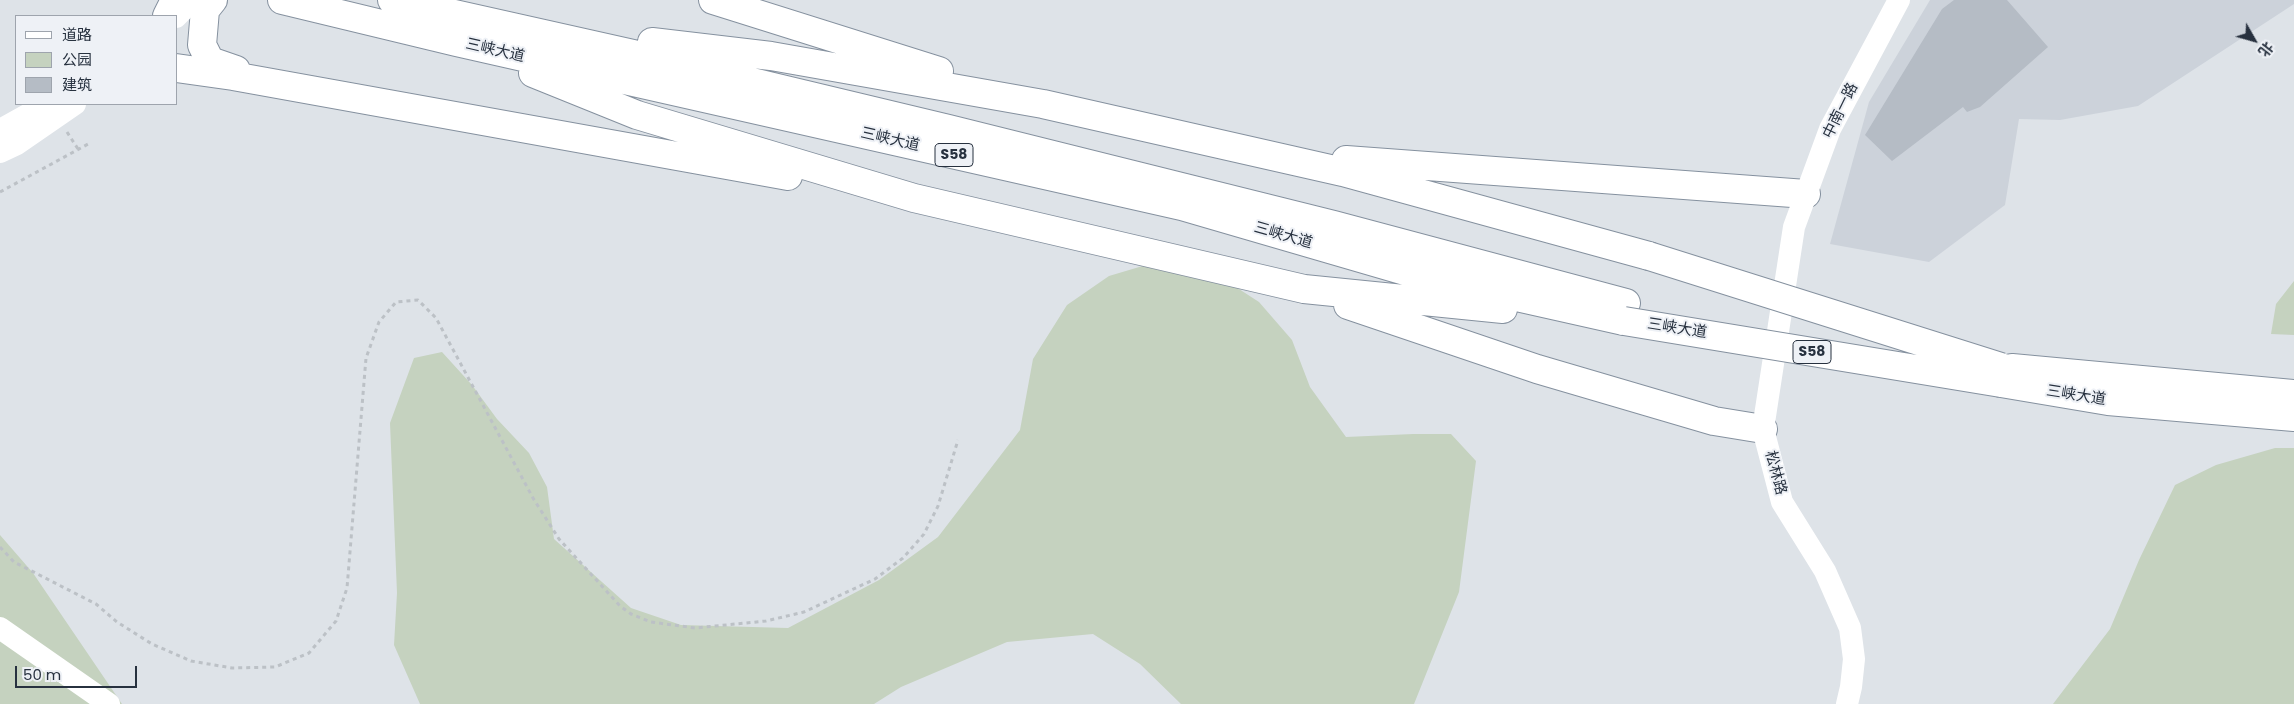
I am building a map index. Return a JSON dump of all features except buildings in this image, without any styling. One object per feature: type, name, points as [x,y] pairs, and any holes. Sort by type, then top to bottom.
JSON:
[{"type":"highway","points":[[168,15],[175,0]]},
{"type":"highway","points":[[213,0],[205,10],[202,45],[210,61],[275,83]]},
{"type":"highway","name":"三峡大道","points":[[282,0],[456,42],[1182,206],[1418,275],[2001,375],[2108,401],[2294,417]]},
{"type":"highway","name":"三峡大道","points":[[392,0],[664,61],[949,129],[1324,223],[1627,312]]},
{"type":"highway","points":[[713,0],[1043,104]]},
{"type":"highway","points":[[482,20],[771,56],[1043,104],[1343,172],[1649,256],[2001,375]]},
{"type":"highway","points":[[456,42],[637,116],[914,198]]},
{"type":"highway","points":[[183,67],[914,198],[1304,290],[1537,369],[1714,420],[1763,429]]},
{"type":"highway","points":[[1251,151],[1365,162],[1806,194]]},
{"type":"highway","points":[[1304,290],[1627,312]]},
{"type":"highway","name":"三峡大道","points":[[2001,375],[2130,380],[2294,394]]},
{"type":"street","points":[[159,15],[175,0]]},
{"type":"street","points":[[178,15],[193,0]]},
{"type":"street","name":"中南一路","points":[[1794,227],[1830,129],[1899,0]]},
{"type":"street","points":[[0,130],[45,105]]},
{"type":"street","points":[[0,152],[17,144],[74,105]]},
{"type":"street","name":"松林路","points":[[1794,227],[1763,429],[1782,502],[1825,571],[1850,628],[1854,659],[1851,687],[1846,704]]},
{"type":"street","points":[[0,628],[109,704]]},
{"type":"path","points":[[0,192],[90,142]]},
{"type":"path","points":[[0,547],[14,562],[96,604],[117,622],[152,644],[191,660],[232,668],[275,667],[309,653],[336,621],[347,588],[366,358],[379,322],[396,302],[418,300],[436,318],[533,498],[559,539],[620,606],[631,614],[651,622],[695,628],[766,622],[804,612],[875,579],[903,558],[924,534],[938,506],[958,440]]},
{"type":"shaded area","points":[[1930,0],[2294,0],[2294,4],[2138,106],[2060,120],[2019,119],[2005,205],[1929,262],[1830,244],[1869,102]]},
{"type":"green space","points":[[1156,262],[1208,269],[1259,302],[1292,340],[1310,387],[1346,437],[1451,434],[1476,461],[1459,592],[1414,704],[1181,704],[1140,664],[1093,634],[1007,642],[901,687],[874,704],[420,704],[394,645],[397,593],[390,423],[414,358],[442,352],[472,385],[497,419],[529,453],[547,487],[554,539],[631,608],[681,625],[788,628],[879,580],[938,537],[1020,430],[1033,359],[1067,305],[1109,276]]},
{"type":"green space","points":[[2294,281],[2294,335],[2271,334],[2276,304]]},
{"type":"green space","points":[[2275,448],[2294,448],[2294,704],[2053,704],[2110,629],[2139,560],[2175,485],[2216,465]]},
{"type":"green space","points":[[0,535],[33,573],[122,704],[0,704]]}]
